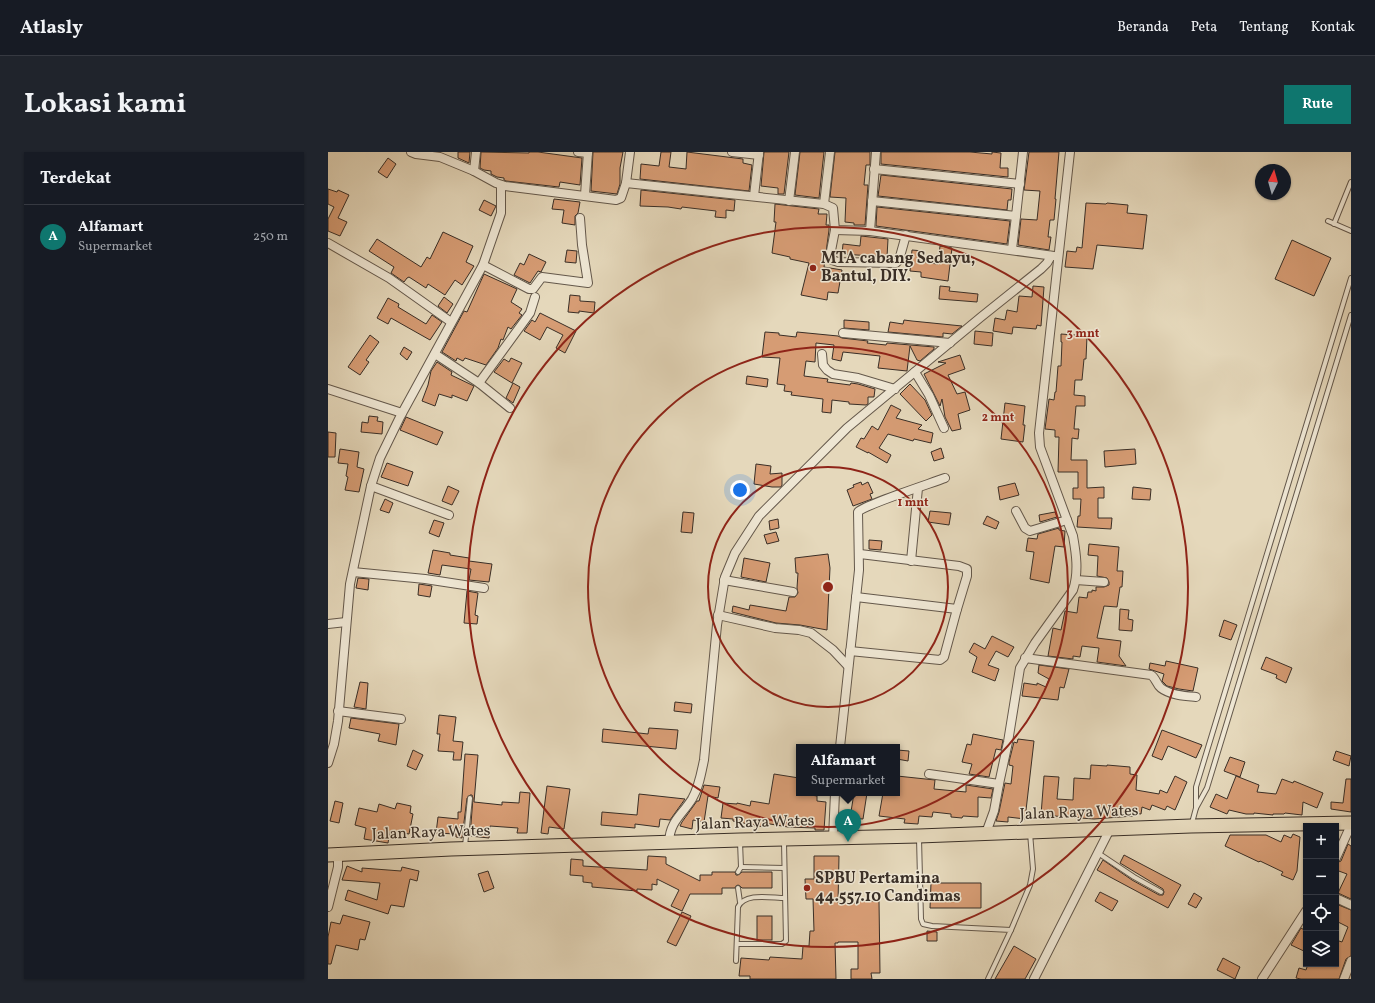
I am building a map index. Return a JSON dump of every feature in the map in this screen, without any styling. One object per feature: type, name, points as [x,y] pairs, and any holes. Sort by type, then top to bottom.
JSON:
[{"type":"highway","name":"Jalan Raya Wates","points":[[333,855],[669,842],[986,834],[1191,826],[1351,824]]},
{"type":"street","points":[[411,152],[416,154],[440,154],[501,185],[616,200],[620,199],[626,183],[630,152]]},
{"type":"street","points":[[474,171],[476,152]]},
{"type":"street","points":[[578,152],[588,152],[585,196]]},
{"type":"street","points":[[732,152],[759,153],[754,196]]},
{"type":"street","points":[[789,201],[795,152]]},
{"type":"street","points":[[824,204],[830,152]]},
{"type":"street","points":[[870,231],[876,152]]},
{"type":"street","points":[[1012,249],[1023,152]]},
{"type":"street","points":[[986,834],[994,811],[1000,784],[1020,668],[1025,658],[1073,590],[1076,580],[1073,536],[1040,447],[1039,433],[1055,256],[1070,152]]},
{"type":"street","points":[[874,169],[1020,184]]},
{"type":"street","points":[[626,183],[824,204],[833,208],[835,230],[830,256],[832,260],[838,262],[896,263],[906,236]]},
{"type":"street","points":[[328,762],[334,744],[350,584],[371,486],[380,458],[402,413],[483,264],[501,213],[501,185]]},
{"type":"street","points":[[872,201],[1016,216]]},
{"type":"street","points":[[483,264],[532,289],[542,277],[588,282],[580,218]]},
{"type":"street","points":[[835,230],[870,231],[1055,256]]},
{"type":"street","points":[[328,243],[389,278],[451,322]]},
{"type":"street","points":[[669,842],[672,826],[692,799],[700,782],[704,760],[718,615],[724,580],[736,553],[759,516],[847,428],[1055,256]]},
{"type":"street","points":[[479,383],[530,313],[535,297]]},
{"type":"street","points":[[844,333],[950,343]]},
{"type":"street","points":[[435,354],[479,383],[510,408]]},
{"type":"street","points":[[822,354],[823,365],[833,374],[858,378],[895,389]]},
{"type":"street","points":[[915,372],[929,395],[944,428]]},
{"type":"street","points":[[328,389],[402,413]]},
{"type":"street","points":[[840,744],[860,554],[858,515],[860,509],[945,478]]},
{"type":"street","points":[[371,486],[449,515]]},
{"type":"street","points":[[912,561],[918,488]]},
{"type":"street","points":[[1016,511],[1024,528],[1030,530],[1067,520]]},
{"type":"street","points":[[850,651],[940,660],[945,654],[967,576],[967,569],[959,566],[860,554]]},
{"type":"street","points":[[353,572],[413,578],[484,588]]},
{"type":"street","points":[[724,580],[793,592]]},
{"type":"street","points":[[1076,580],[1104,582]]},
{"type":"street","points":[[856,597],[957,609]]},
{"type":"street","points":[[718,615],[775,628],[799,630],[811,634],[833,650],[848,666]]},
{"type":"street","points":[[328,624],[346,622]]},
{"type":"street","points":[[1025,658],[1151,675],[1160,688],[1182,696],[1196,698]]},
{"type":"street","points":[[338,711],[401,719]]},
{"type":"street","points":[[929,774],[1000,784]]},
{"type":"street","points":[[833,838],[835,796]]},
{"type":"street","points":[[1339,851],[1351,824]]},
{"type":"street","points":[[1034,979],[1110,829]]},
{"type":"street","points":[[328,907],[338,867],[333,855]]},
{"type":"street","points":[[1339,899],[1351,905]]},
{"type":"street","points":[[1262,979],[1303,916]]},
{"type":"street","points":[[1344,979],[1351,961]]},
{"type":"lane","points":[[1334,224],[1351,182]]},
{"type":"lane","points":[[1328,221],[1351,231]]},
{"type":"lane","points":[[1196,808],[1196,787],[1351,278]]},
{"type":"lane","points":[[1191,826],[1196,808],[1207,788],[1351,315]]},
{"type":"lane","points":[[465,849],[470,798]]},
{"type":"lane","points":[[988,979],[1023,904],[1030,885],[1033,869],[1030,832]]},
{"type":"lane","points":[[919,836],[921,921],[923,924],[932,926],[1011,930]]},
{"type":"lane","points":[[737,944],[782,944],[786,941],[784,839]]},
{"type":"lane","points":[[738,872],[741,867],[740,840]]},
{"type":"lane","points":[[1098,853],[1134,877],[1161,892]]},
{"type":"lane","points":[[741,867],[784,868]]},
{"type":"lane","points":[[736,961],[738,907],[740,902],[738,888]]},
{"type":"lane","points":[[740,902],[747,898],[785,898]]},
{"type":"building","points":[[458,152],[470,152],[469,163],[458,158]]},
{"type":"building","points":[[481,152],[538,152],[582,158],[580,185],[560,182],[559,187],[506,181],[504,178],[491,174],[491,171],[480,168]]},
{"type":"building","points":[[593,152],[623,152],[620,168],[620,184],[617,194],[591,191]]},
{"type":"building","points":[[661,152],[671,152],[669,167],[686,169],[687,152],[743,159],[743,163],[752,165],[749,191],[640,179],[641,164],[659,166]]},
{"type":"building","points":[[764,152],[789,152],[784,194],[778,194],[778,188],[761,186]]},
{"type":"building","points":[[800,152],[824,152],[819,198],[795,195]]},
{"type":"building","points":[[835,152],[870,152],[870,165],[866,165],[864,185],[868,185],[865,225],[854,225],[854,223],[845,222],[846,198],[830,197]]},
{"type":"building","points":[[881,152],[1001,153],[1000,168],[1008,168],[1008,177],[881,164]]},
{"type":"building","points":[[1029,152],[1059,152],[1054,220],[1050,220],[1048,237],[1051,237],[1049,250],[1018,245],[1021,219],[1037,220],[1040,191],[1024,190]]},
{"type":"building","points":[[388,158],[396,164],[387,178],[378,172]]},
{"type":"building","points":[[881,175],[1012,189],[1011,200],[1008,200],[1007,210],[878,196]]},
{"type":"building","points":[[328,189],[337,192],[338,190],[349,195],[338,218],[347,222],[340,236],[328,231],[328,219],[334,207],[328,204]]},
{"type":"building","points":[[641,190],[735,200],[734,211],[726,210],[726,218],[715,217],[716,211],[682,207],[681,209],[640,206]]},
{"type":"building","points":[[554,199],[580,202],[578,213],[575,216],[575,225],[562,223],[564,210],[552,209]]},
{"type":"building","points":[[484,200],[496,206],[491,216],[479,210]]},
{"type":"building","points":[[1086,203],[1128,205],[1127,213],[1147,215],[1143,249],[1097,245],[1093,269],[1065,267],[1067,251],[1076,252],[1077,247],[1082,248]]},
{"type":"building","points":[[775,204],[819,209],[818,214],[827,214],[826,225],[829,225],[829,230],[824,267],[842,270],[838,293],[828,292],[827,300],[801,295],[809,263],[772,253],[776,222],[774,222]]},
{"type":"building","points":[[877,207],[1010,221],[1007,244],[876,226]]},
{"type":"building","points":[[443,232],[473,246],[466,262],[474,266],[462,285],[455,280],[445,295],[428,284],[426,288],[409,277],[404,282],[391,273],[394,267],[369,251],[377,239],[421,267],[427,257],[430,259]]},
{"type":"building","points":[[861,236],[888,239],[887,257],[842,254],[843,244],[860,246]]},
{"type":"building","points":[[1292,240],[1331,258],[1314,296],[1275,279]]},
{"type":"building","points":[[940,246],[952,248],[948,281],[921,277],[921,272],[910,271],[912,250],[923,251],[921,262],[938,264]]},
{"type":"building","points":[[567,250],[577,251],[576,263],[565,262]]},
{"type":"building","points":[[529,254],[546,262],[541,272],[538,271],[530,283],[514,275],[520,263],[524,265]]},
{"type":"building","points":[[484,274],[517,289],[511,302],[522,309],[519,313],[522,315],[511,329],[508,327],[503,340],[501,339],[498,348],[486,365],[465,358],[463,361],[457,358],[456,361],[442,352],[464,311],[467,312]]},
{"type":"building","points":[[940,286],[950,287],[949,291],[978,294],[977,302],[939,299]]},
{"type":"building","points":[[1033,286],[1044,287],[1041,326],[1037,325],[1036,329],[1013,327],[1012,334],[993,331],[995,318],[1005,320],[1007,310],[1017,312],[1019,296],[1032,297]]},
{"type":"building","points":[[570,295],[580,296],[580,301],[595,302],[594,313],[579,311],[579,313],[568,312]]},
{"type":"building","points":[[444,297],[453,304],[447,313],[438,306]]},
{"type":"building","points":[[388,298],[399,304],[398,307],[426,324],[432,315],[442,322],[430,340],[391,318],[388,324],[377,318]]},
{"type":"building","points":[[540,313],[576,331],[565,353],[556,348],[563,335],[547,327],[540,340],[524,331],[532,320],[535,322]]},
{"type":"building","points":[[844,320],[869,322],[869,330],[844,328]]},
{"type":"building","points":[[904,320],[962,326],[952,334],[943,333],[943,337],[888,332],[890,322],[903,324]]},
{"type":"building","points":[[975,331],[993,333],[992,346],[974,344]]},
{"type":"building","points":[[765,332],[779,333],[779,335],[796,337],[797,332],[838,336],[842,338],[868,341],[867,343],[934,347],[934,349],[920,361],[917,360],[910,346],[907,371],[878,368],[880,356],[843,352],[841,361],[832,359],[834,345],[816,343],[815,362],[806,361],[804,376],[828,379],[827,382],[850,385],[851,383],[858,384],[875,389],[874,397],[868,397],[868,404],[866,405],[849,404],[849,402],[832,400],[831,413],[822,412],[823,399],[791,395],[792,392],[784,391],[785,385],[777,384],[780,358],[762,357]]},
{"type":"building","points":[[1061,334],[1087,336],[1086,359],[1084,359],[1082,380],[1075,380],[1074,395],[1085,396],[1085,406],[1076,406],[1074,429],[1079,429],[1078,439],[1072,438],[1071,460],[1087,460],[1087,488],[1104,487],[1104,498],[1098,498],[1098,518],[1112,518],[1111,529],[1077,527],[1078,516],[1080,516],[1081,499],[1073,499],[1073,488],[1078,488],[1078,472],[1058,472],[1059,437],[1055,437],[1055,430],[1045,429],[1049,399],[1054,400],[1058,366],[1061,366]]},
{"type":"building","points":[[370,335],[379,342],[366,360],[369,362],[360,375],[348,367]]},
{"type":"building","points":[[404,347],[412,352],[407,360],[400,354]]},
{"type":"building","points":[[960,355],[965,369],[948,375],[957,394],[965,392],[970,410],[958,414],[961,429],[952,431],[945,417],[942,399],[940,406],[924,374],[946,363],[938,362]]},
{"type":"building","points":[[511,358],[522,363],[512,383],[494,372],[504,359],[509,362]]},
{"type":"building","points":[[437,362],[452,372],[451,375],[474,386],[467,401],[452,395],[452,398],[439,394],[435,406],[422,401],[431,371]]},
{"type":"building","points":[[747,376],[768,379],[767,387],[746,384]]},
{"type":"building","points":[[513,383],[520,387],[513,403],[506,398]]},
{"type":"building","points":[[910,384],[925,400],[932,415],[926,421],[900,394]]},
{"type":"building","points":[[1005,403],[1025,406],[1023,442],[1001,439]]},
{"type":"building","points":[[891,405],[901,410],[896,418],[922,425],[918,429],[933,433],[931,443],[914,439],[913,441],[888,434],[879,448],[891,455],[887,463],[856,447],[861,438],[864,439],[872,426],[878,430]]},
{"type":"building","points":[[369,416],[378,417],[377,421],[383,422],[382,434],[361,432],[362,422],[368,423]]},
{"type":"building","points":[[406,417],[443,432],[437,445],[400,430]]},
{"type":"building","points":[[328,432],[336,433],[335,457],[328,457]]},
{"type":"building","points":[[941,448],[944,458],[934,461],[931,452]]},
{"type":"building","points":[[340,449],[359,452],[357,467],[364,469],[359,492],[345,490],[348,477],[346,476],[348,464],[338,463]]},
{"type":"building","points":[[1135,449],[1136,464],[1105,467],[1104,451]]},
{"type":"building","points":[[387,463],[413,472],[408,486],[381,477]]},
{"type":"building","points":[[756,464],[771,466],[770,474],[782,473],[781,487],[754,484]]},
{"type":"building","points":[[861,482],[862,485],[868,482],[873,493],[870,494],[872,499],[853,506],[847,490],[854,487],[853,485]]},
{"type":"building","points":[[1015,483],[1019,495],[1000,500],[998,487]]},
{"type":"building","points":[[448,486],[459,491],[452,505],[442,501]]},
{"type":"building","points":[[1133,487],[1151,489],[1150,500],[1132,499]]},
{"type":"building","points":[[385,499],[393,503],[389,513],[380,510]]},
{"type":"building","points":[[930,511],[951,513],[949,525],[928,522]]},
{"type":"building","points":[[683,512],[694,513],[692,533],[681,532]]},
{"type":"building","points":[[1055,512],[1057,517],[1040,522],[1039,515]]},
{"type":"building","points":[[987,516],[999,522],[996,529],[983,524]]},
{"type":"building","points":[[778,519],[779,528],[770,530],[769,521]]},
{"type":"building","points":[[434,520],[444,523],[439,537],[429,533]]},
{"type":"building","points":[[1059,528],[1059,530],[1065,531],[1064,547],[1055,546],[1049,583],[1030,579],[1034,552],[1026,551],[1028,538],[1037,539],[1038,534]]},
{"type":"building","points":[[776,532],[779,541],[767,544],[764,535]]},
{"type":"building","points":[[869,540],[882,541],[881,550],[869,549]]},
{"type":"building","points":[[1089,544],[1119,547],[1117,571],[1123,571],[1122,587],[1120,587],[1117,607],[1104,606],[1097,638],[1121,641],[1119,656],[1126,666],[1097,662],[1099,648],[1082,646],[1080,657],[1073,656],[1073,659],[1048,656],[1053,628],[1061,630],[1065,611],[1077,613],[1079,597],[1087,598],[1088,592],[1092,592],[1092,590],[1096,591],[1096,587],[1104,587],[1109,585],[1107,578],[1097,576],[1098,556],[1088,555]]},
{"type":"building","points":[[433,550],[469,558],[469,561],[492,564],[489,582],[469,580],[471,569],[442,565],[440,575],[428,573]]},
{"type":"building","points":[[828,554],[830,568],[827,630],[800,625],[776,623],[732,612],[733,606],[749,610],[750,605],[786,611],[789,597],[795,597],[798,593],[798,573],[796,573],[795,558]]},
{"type":"building","points":[[744,558],[770,563],[766,582],[741,577]]},
{"type":"building","points":[[358,578],[369,579],[368,590],[356,588]]},
{"type":"building","points":[[419,584],[432,586],[430,597],[418,595]]},
{"type":"building","points":[[467,591],[478,593],[475,615],[478,616],[477,624],[464,623]]},
{"type":"building","points":[[1120,609],[1129,610],[1128,619],[1133,620],[1132,631],[1119,630]]},
{"type":"building","points":[[1224,620],[1237,625],[1231,640],[1219,636]]},
{"type":"building","points":[[992,636],[1014,647],[1008,657],[996,651],[988,665],[999,669],[995,681],[972,672],[977,657],[969,652],[974,643],[985,649]]},
{"type":"building","points":[[1266,657],[1292,668],[1286,683],[1276,678],[1277,675],[1261,669]]},
{"type":"building","points":[[1166,661],[1198,668],[1193,691],[1167,686],[1162,681],[1164,674],[1149,669],[1150,663],[1165,666]]},
{"type":"building","points":[[1039,665],[1069,669],[1064,688],[1060,687],[1058,700],[1022,696],[1024,683],[1037,685],[1037,683],[1046,687],[1049,679],[1038,673]]},
{"type":"building","points":[[360,682],[368,683],[366,709],[354,707]]},
{"type":"building","points":[[675,702],[692,704],[691,713],[674,711]]},
{"type":"building","points":[[439,715],[456,717],[453,741],[463,742],[461,760],[453,760],[454,752],[438,751],[440,734],[437,734]]},
{"type":"building","points":[[351,718],[399,724],[396,745],[378,741],[380,734],[349,728]]},
{"type":"building","points":[[649,728],[678,730],[676,749],[602,742],[603,729],[648,734]]},
{"type":"building","points":[[1162,730],[1202,745],[1196,758],[1168,746],[1162,760],[1152,756]]},
{"type":"building","points":[[973,734],[1003,740],[1001,750],[996,749],[989,777],[969,774],[972,764],[962,762],[967,744],[971,745]]},
{"type":"building","points":[[1018,739],[1034,741],[1025,819],[1008,817],[1008,822],[996,821],[1005,783],[1011,784],[1013,766],[1009,765],[1009,762],[1014,742],[1017,743]]},
{"type":"building","points":[[413,750],[423,755],[416,770],[407,766]]},
{"type":"building","points":[[900,750],[909,751],[908,761],[900,760]]},
{"type":"building","points":[[1336,751],[1351,756],[1349,766],[1333,760]]},
{"type":"building","points":[[465,754],[478,755],[474,802],[502,805],[502,802],[519,803],[520,792],[530,793],[527,833],[517,833],[518,828],[490,826],[489,838],[470,836],[473,798],[472,795],[470,795],[467,798],[462,838],[456,837],[456,834],[436,833],[438,817],[458,819],[458,812],[461,812]]},
{"type":"building","points":[[1230,757],[1245,762],[1240,777],[1224,771]]},
{"type":"building","points":[[1091,765],[1130,767],[1130,774],[1137,775],[1136,790],[1159,794],[1160,790],[1167,793],[1175,776],[1187,782],[1175,810],[1167,806],[1165,810],[1152,805],[1150,810],[1142,807],[1141,814],[1134,813],[1133,816],[1094,819],[1041,815],[1044,776],[1059,777],[1057,799],[1073,800],[1074,778],[1090,779]]},
{"type":"building","points":[[774,774],[796,778],[796,796],[817,796],[817,801],[826,802],[824,830],[764,823],[764,827],[733,821],[733,819],[721,818],[723,803],[737,803],[750,806],[751,801],[769,804]]},
{"type":"building","points":[[900,776],[935,780],[934,789],[966,792],[966,785],[993,789],[991,798],[978,797],[978,817],[951,817],[951,814],[933,812],[932,817],[919,816],[918,824],[904,823],[905,819],[879,816],[882,796],[900,796]]},
{"type":"building","points":[[1236,776],[1259,785],[1257,792],[1276,794],[1282,779],[1293,783],[1294,781],[1323,793],[1317,808],[1303,802],[1302,815],[1285,813],[1273,815],[1254,813],[1246,814],[1229,810],[1227,814],[1210,807],[1216,794],[1227,799]]},
{"type":"building","points":[[1346,779],[1351,779],[1351,812],[1331,809],[1331,802],[1343,803]]},
{"type":"building","points":[[704,785],[720,787],[718,798],[708,796],[704,822],[693,820],[692,829],[680,826],[697,801],[699,801]]},
{"type":"building","points":[[547,786],[570,789],[564,829],[549,827],[548,834],[541,833]]},
{"type":"building","points":[[639,794],[685,799],[670,820],[660,819],[659,827],[635,824],[635,828],[601,825],[602,812],[637,815]]},
{"type":"building","points":[[854,796],[867,796],[863,819],[850,818]]},
{"type":"building","points":[[335,801],[343,803],[339,823],[330,821]]},
{"type":"building","points":[[397,803],[411,806],[410,813],[413,814],[409,834],[390,831],[388,843],[364,839],[366,828],[355,825],[359,808],[377,812],[379,804],[395,809]]},
{"type":"building","points":[[1293,834],[1300,837],[1297,871],[1293,880],[1281,875],[1283,872],[1225,846],[1230,835],[1266,835],[1281,842],[1284,835],[1291,838]]},
{"type":"building","points":[[1348,844],[1351,846],[1351,899],[1339,893],[1347,874],[1339,871],[1339,862],[1341,861]]},
{"type":"building","points":[[1124,855],[1181,885],[1168,908],[1097,870],[1103,860],[1132,880],[1159,895],[1163,895],[1163,889],[1120,863]]},
{"type":"building","points":[[648,856],[666,857],[666,864],[700,881],[700,875],[712,875],[712,872],[735,872],[736,875],[738,875],[742,872],[772,872],[772,888],[742,888],[738,885],[735,888],[722,888],[722,894],[690,894],[682,911],[671,906],[679,890],[657,879],[657,885],[652,884],[652,890],[637,889],[637,891],[592,887],[592,883],[583,882],[583,876],[570,875],[571,859],[583,860],[583,866],[647,870]]},
{"type":"building","points":[[814,856],[839,856],[838,903],[879,901],[880,973],[871,973],[872,979],[851,979],[851,969],[858,969],[858,942],[838,942],[835,943],[836,979],[750,979],[750,976],[739,976],[741,958],[769,960],[770,957],[802,959],[803,946],[809,946],[810,931],[814,931],[813,899],[806,899],[805,879],[814,879]]},
{"type":"building","points":[[347,866],[362,872],[362,868],[401,871],[402,867],[419,871],[417,881],[410,879],[404,907],[391,905],[388,914],[345,900],[348,890],[377,900],[380,883],[342,880]]},
{"type":"building","points":[[488,871],[494,888],[484,892],[478,874]]},
{"type":"building","points":[[931,883],[981,883],[981,908],[930,908]]},
{"type":"building","points":[[1100,892],[1118,901],[1112,911],[1095,901]]},
{"type":"building","points":[[1194,893],[1202,898],[1196,908],[1188,904]]},
{"type":"building","points":[[1339,905],[1351,910],[1351,956],[1346,959],[1339,979],[1296,978],[1299,968],[1306,970],[1307,967],[1339,967],[1339,941],[1342,942],[1348,927],[1339,922]]},
{"type":"building","points":[[682,912],[691,916],[676,946],[667,942]]},
{"type":"building","points":[[343,915],[370,922],[365,940],[360,939],[358,950],[336,945],[331,964],[328,964],[328,937],[331,922],[340,924]]},
{"type":"building","points":[[757,916],[772,916],[772,940],[757,940]]},
{"type":"building","points":[[1301,928],[1303,929],[1303,951],[1291,945]]},
{"type":"building","points":[[927,931],[937,932],[937,941],[927,941]]},
{"type":"building","points":[[1014,946],[1036,959],[1025,979],[995,979]]},
{"type":"building","points":[[1223,958],[1240,967],[1235,979],[1217,970]]},
{"type":"place","name":"MTA cabang Sedayu, Bantul, DIY.","points":[[813,268]]},
{"type":"place","name":"Alfamart","points":[[848,842]]},
{"type":"place","name":"SPBU Pertamina 44.557.10 Candimas","points":[[807,888]]}]
